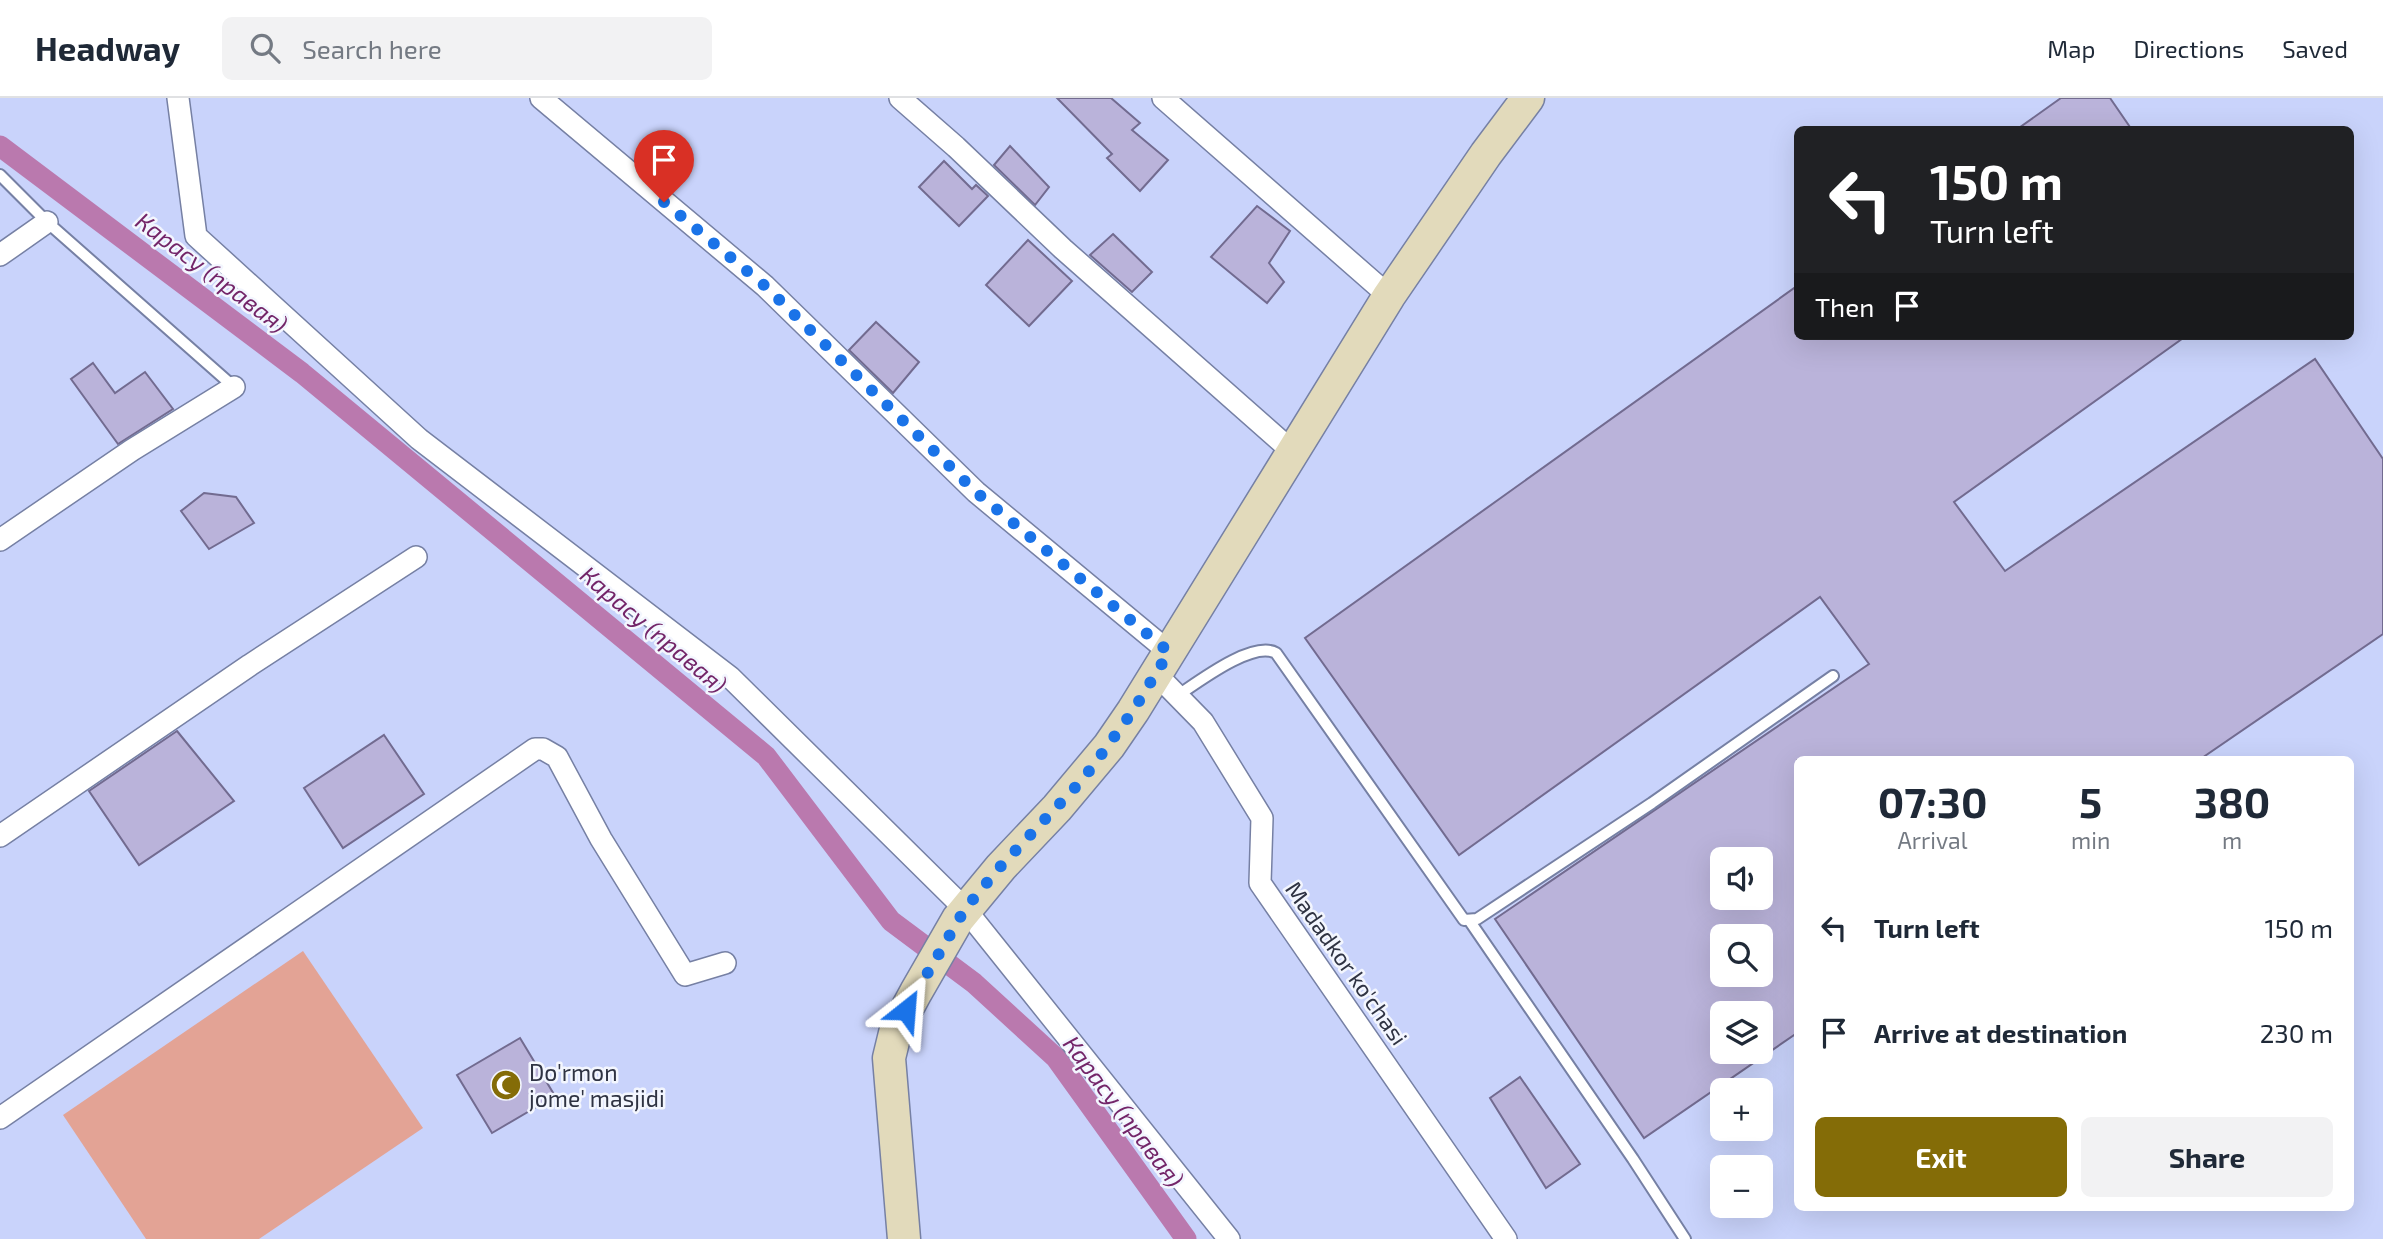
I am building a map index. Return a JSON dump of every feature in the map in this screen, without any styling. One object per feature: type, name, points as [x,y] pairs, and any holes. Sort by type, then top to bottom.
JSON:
[{"type":"main road","points":[[904,1239],[889,1058],[896,1029],[916,992],[962,914],[1000,867],[1084,778],[1121,728],[1167,674],[1293,452],[1389,296],[1486,154],[1528,98]]},
{"type":"street","points":[[178,98],[196,236],[419,439],[730,677],[962,914],[1228,1239]]},
{"type":"street","name":"Madadkor ko'chasi","points":[[541,98],[765,286],[1167,674],[1203,722],[1262,818],[1260,883],[1506,1239]]},
{"type":"street","points":[[900,98],[956,147],[1063,249],[1293,452]]},
{"type":"street","points":[[1163,98],[1389,296]]},
{"type":"street","points":[[0,255],[47,222]]},
{"type":"street","points":[[0,540],[132,450],[234,387]]},
{"type":"street","points":[[0,836],[250,665],[416,557]]},
{"type":"street","points":[[0,1118],[535,749],[543,749],[557,757],[601,839],[685,975],[725,963]]},
{"type":"lane","points":[[0,175],[47,222],[234,387]]},
{"type":"lane","points":[[1167,674],[1227,665],[1255,651],[1271,650],[1276,653],[1464,920],[1478,919],[1652,803],[1833,676]]},
{"type":"lane","points":[[1469,920],[1633,1158],[1685,1239]]},
{"type":"shaded area","points":[[303,951],[423,1128],[259,1239],[146,1239],[63,1115]]},
{"type":"building","points":[[1057,98],[1111,98],[1140,123],[1132,130],[1168,160],[1140,191],[1107,158],[1112,154]]},
{"type":"building","points":[[2061,98],[2110,98],[2129,126],[2022,126]]},
{"type":"building","points":[[1010,146],[1049,187],[1035,205],[994,165]]},
{"type":"building","points":[[944,161],[972,189],[976,185],[988,196],[959,226],[919,187]]},
{"type":"building","points":[[1257,206],[1290,231],[1269,263],[1284,282],[1267,303],[1211,257]]},
{"type":"building","points":[[1113,234],[1152,272],[1132,292],[1090,255]]},
{"type":"building","points":[[1028,240],[1072,281],[1029,326],[986,285]]},
{"type":"building","points":[[1794,288],[1794,340],[2180,340],[1954,502],[2005,571],[2315,359],[2383,459],[2383,634],[2205,756],[1794,756],[1794,1035],[1773,1049],[1773,1001],[1710,1001],[1710,1064],[1752,1064],[1731,1078],[1710,1078],[1710,1093],[1644,1138],[1495,919],[1869,664],[1820,597],[1459,855],[1305,638]]},
{"type":"building","points":[[876,322],[919,362],[893,393],[849,350]]},
{"type":"building","points":[[93,363],[115,393],[145,372],[173,409],[118,444],[71,379]]},
{"type":"building","points":[[204,493],[236,497],[254,523],[209,549],[181,511]]},
{"type":"building","points":[[177,731],[234,801],[139,865],[89,791]]},
{"type":"building","points":[[384,735],[424,794],[343,848],[304,788]]},
{"type":"building","points":[[520,1038],[555,1096],[492,1133],[457,1075]]},
{"type":"building","points":[[1520,1077],[1580,1164],[1546,1188],[1490,1098]]},
{"type":"waterway","name":"Карасу (правая)","points":[[0,146],[302,373],[766,756],[891,921],[974,983],[1056,1058],[1186,1239]]},
{"type":"place","name":"Do'rmon jome' masjidi","points":[[506,1085]]},
{"type":"route","points":[[664,202],[765,286],[976,492],[1169,652],[1133,711],[1084,778],[1000,867],[965,909],[906,1010]]}]
